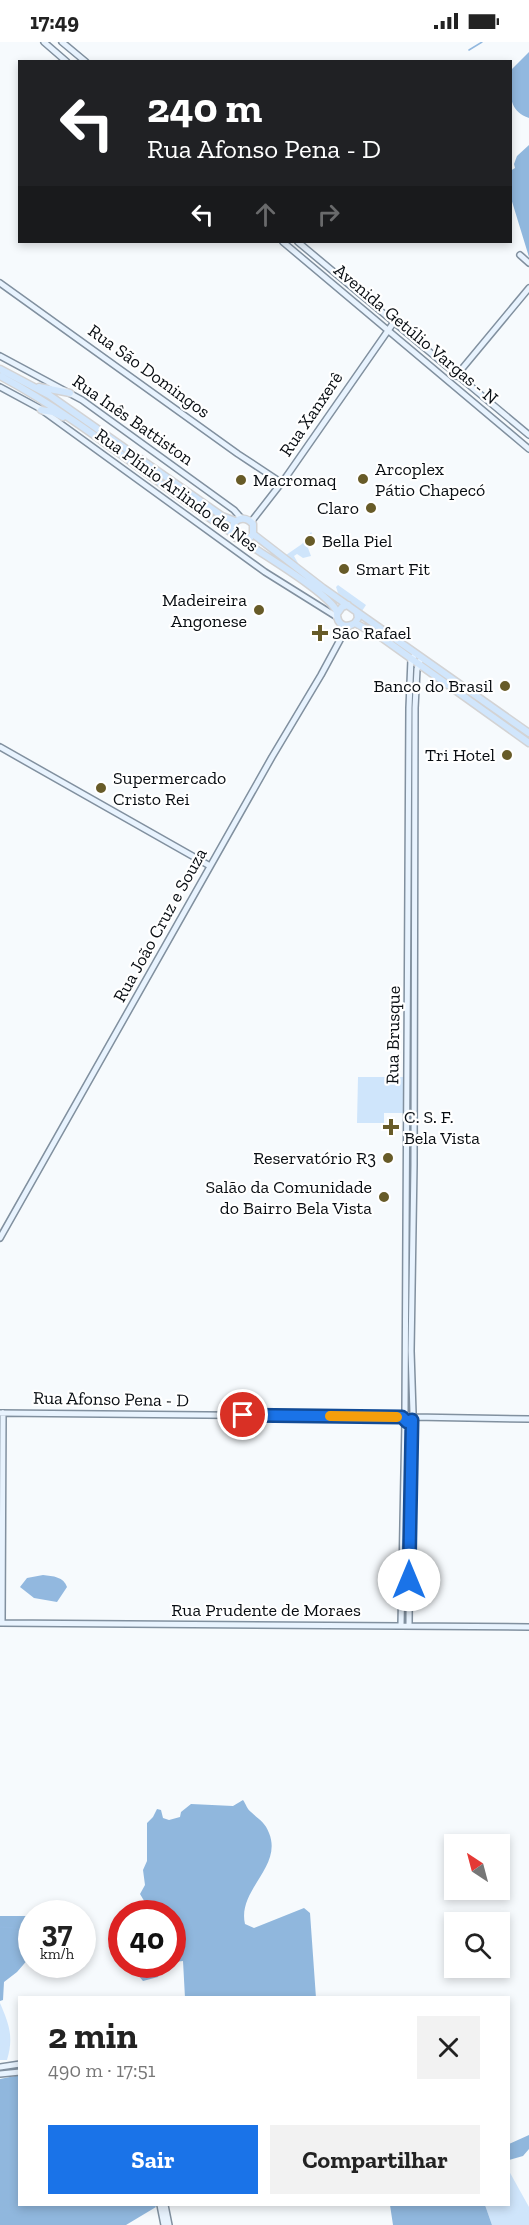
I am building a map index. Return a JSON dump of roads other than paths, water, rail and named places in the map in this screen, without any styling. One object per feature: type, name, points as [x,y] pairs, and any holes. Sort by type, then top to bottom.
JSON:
[{"type":"main road","points":[[0,369],[49,395],[222,516],[251,522],[254,527],[253,534],[249,539],[242,540]]},
{"type":"main road","points":[[0,376],[46,402],[91,432],[236,538],[315,590],[332,604],[338,622],[347,627],[355,623],[358,618],[357,612]]},
{"type":"main road","points":[[32,385],[70,393]]},
{"type":"main road","points":[[41,410],[53,412],[81,429],[91,432]]},
{"type":"main road","points":[[232,533],[232,527],[238,520]]},
{"type":"main road","points":[[253,534],[357,612],[417,652],[529,733]]},
{"type":"main road","points":[[337,614],[342,607],[348,605]]},
{"type":"main road","points":[[355,623],[381,637],[529,743]]},
{"type":"main road","points":[[458,692],[463,685]]},
{"type":"street","points":[[44,42],[65,60]]},
{"type":"street","points":[[62,42],[84,60]]},
{"type":"street","name":"Avenida Getúlio Vargas - N","points":[[284,243],[529,449]]},
{"type":"street","name":"Avenida Getúlio Vargas - N","points":[[299,243],[529,435]]},
{"type":"street","points":[[520,255],[529,262]]},
{"type":"street","name":"Rua São Domingos","points":[[0,283],[282,483]]},
{"type":"street","points":[[450,383],[529,288]]},
{"type":"street","name":"Rua Xanxerê","points":[[251,522],[282,483],[394,322]]},
{"type":"street","name":"Rua Inês Battiston","points":[[0,356],[70,393],[234,510],[238,520]]},
{"type":"street","points":[[427,363],[434,360],[446,366]]},
{"type":"street","name":"Rua Plínio Arlindo de Nes","points":[[0,387],[41,410],[265,572],[337,614]]},
{"type":"street","name":"Rua João Cruz e Souza","points":[[0,1238],[347,627]]},
{"type":"street","points":[[411,659],[417,652]]},
{"type":"street","points":[[418,664],[423,657]]},
{"type":"street","name":"Rua Brusque","points":[[409,1626],[414,1165],[414,690],[411,659]]},
{"type":"street","name":"Rua Brusque","points":[[405,1411],[405,1166],[414,690],[418,664]]},
{"type":"street","points":[[0,747],[210,866]]},
{"type":"street","points":[[401,1626],[405,1411],[410,1411],[413,1417],[529,1419]]},
{"type":"street","points":[[1,1623],[2,1413]]},
{"type":"street","name":"Rua Afonso Pena - D","points":[[2,1413],[404,1419],[413,1417]]},
{"type":"street","name":"Rua Prudente de Moraes","points":[[1,1623],[529,1627]]},
{"type":"street","points":[[0,2067],[18,2064]]},
{"type":"street","points":[[0,2074],[18,2072]]},
{"type":"street","points":[[160,2206],[164,2225]]},
{"type":"street","points":[[165,2206],[169,2225]]},
{"type":"waterway","points":[[469,50],[482,42]]},
{"type":"waterway","points":[[0,1927],[18,1928]]},
{"type":"place","name":"Arcoplex Pátio Chapecó","points":[[363,479]]},
{"type":"place","name":"Macromaq","points":[[241,480]]},
{"type":"place","name":"Claro","points":[[371,508]]},
{"type":"place","name":"Bella Piel","points":[[310,541]]},
{"type":"place","name":"Smart Fit","points":[[344,569]]},
{"type":"place","name":"Madeireira Angonese","points":[[259,610]]},
{"type":"place","name":"São Rafael","points":[[320,633]]},
{"type":"place","name":"Banco do Brasil","points":[[505,686]]},
{"type":"place","name":"Tri Hotel","points":[[507,755]]},
{"type":"place","name":"Supermercado Cristo Rei","points":[[101,788]]},
{"type":"place","name":"C. S. F. Bela Vista","points":[[391,1127]]},
{"type":"place","name":"Reservatório R3","points":[[388,1158]]},
{"type":"place","name":"Salão da Comunidade do Bairro Bela Vista","points":[[384,1197]]}]
